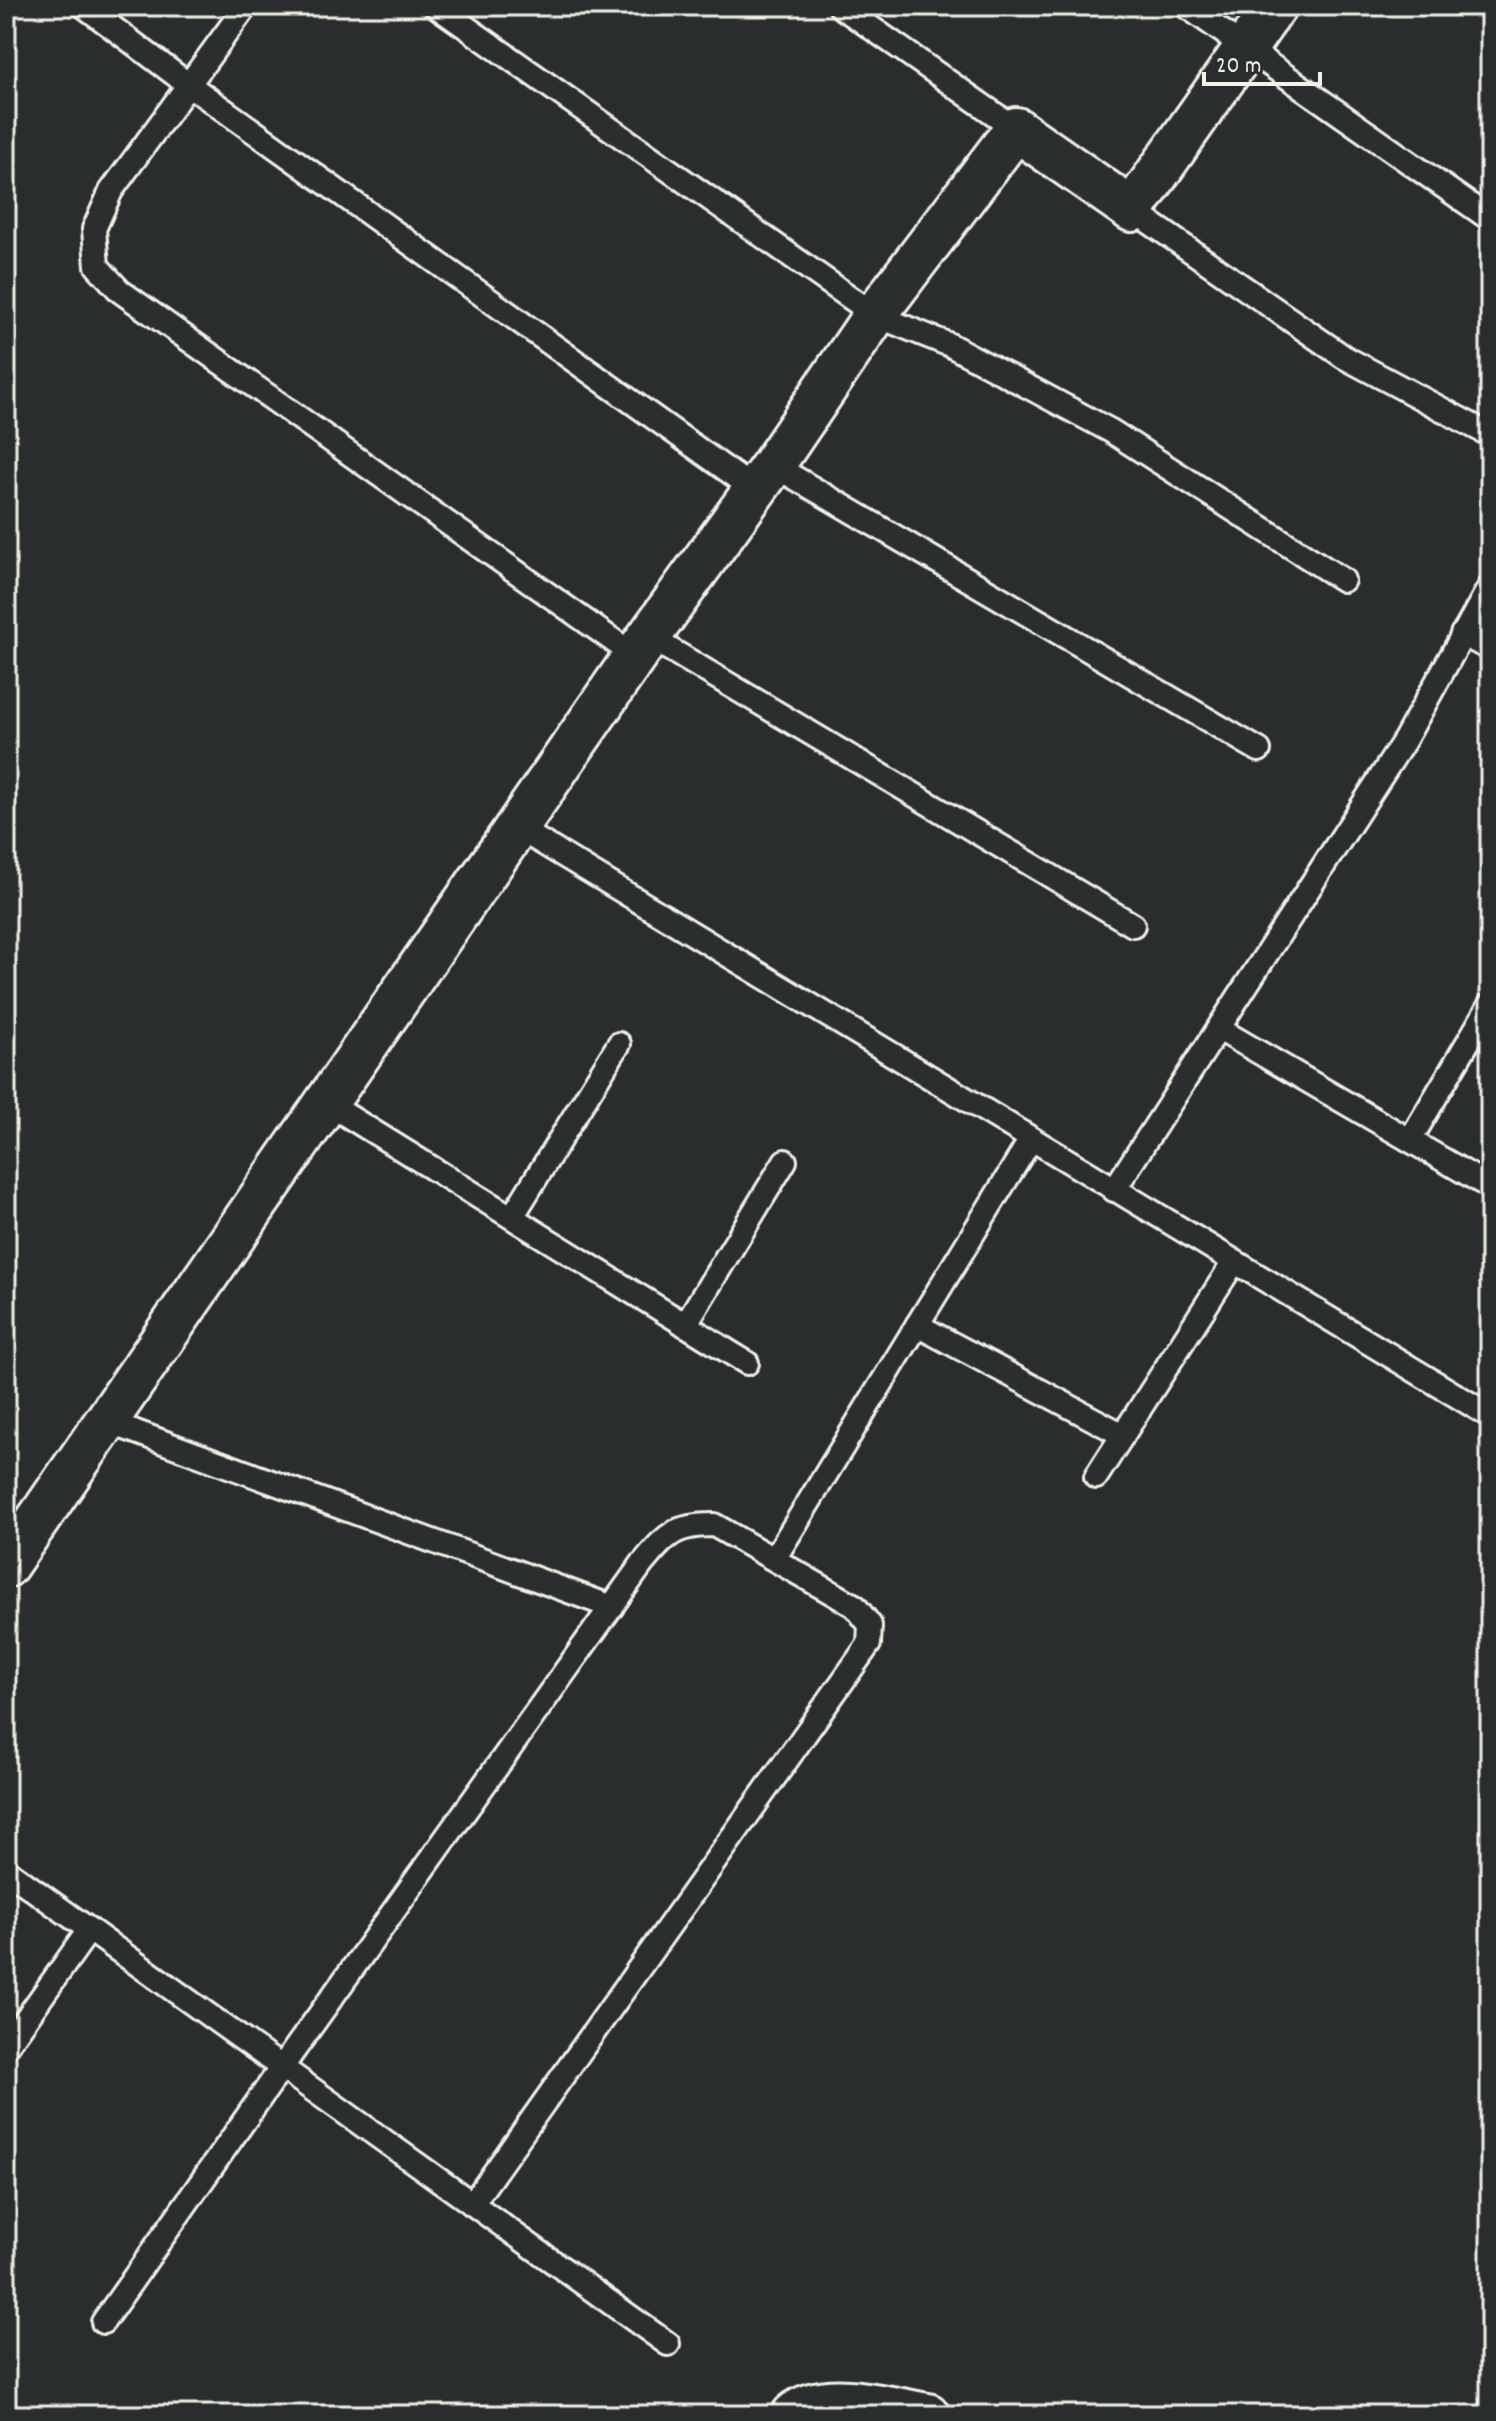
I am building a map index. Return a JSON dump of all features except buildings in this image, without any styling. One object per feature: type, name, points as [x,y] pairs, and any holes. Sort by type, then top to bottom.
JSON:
[{"type":"street","points":[[6,1566],[642,646],[764,478],[875,315],[1016,129],[1132,210],[1275,6]]},
{"type":"street","points":[[793,2415],[805,2404],[847,2401],[928,2415]]},
{"type":"lane","points":[[84,6],[189,85],[764,478],[1259,750]]},
{"type":"lane","points":[[246,6],[111,191],[94,229],[97,266],[120,291],[642,646],[1133,925]]},
{"type":"lane","points":[[436,6],[875,315],[950,345],[1111,431],[1343,580]]},
{"type":"lane","points":[[840,6],[1016,129]]},
{"type":"lane","points":[[1186,6],[1490,219]]},
{"type":"lane","points":[[1132,210],[1344,357],[1490,435]]},
{"type":"lane","points":[[1114,1190],[1404,741],[1490,586]]},
{"type":"lane","points":[[1462,634],[1490,649]]},
{"type":"lane","points":[[518,828],[1490,1416]]},
{"type":"lane","points":[[1410,1140],[1490,1005]]},
{"type":"lane","points":[[1219,1029],[1490,1187]]},
{"type":"lane","points":[[512,1217],[619,1044]]},
{"type":"lane","points":[[327,1103],[747,1363]]},
{"type":"lane","points":[[774,1559],[1031,1139]]},
{"type":"lane","points":[[685,1325],[785,1161]]},
{"type":"lane","points":[[1096,1477],[1234,1262]]},
{"type":"lane","points":[[917,1325],[1123,1435]]},
{"type":"lane","points":[[106,1421],[612,1607]]},
{"type":"lane","points":[[103,2322],[642,1564],[666,1537],[688,1525],[714,1525],[855,1606],[870,1625],[869,1644],[472,2204]]},
{"type":"lane","points":[[6,1870],[668,2344]]},
{"type":"lane","points":[[6,2047],[89,1930]]}]
